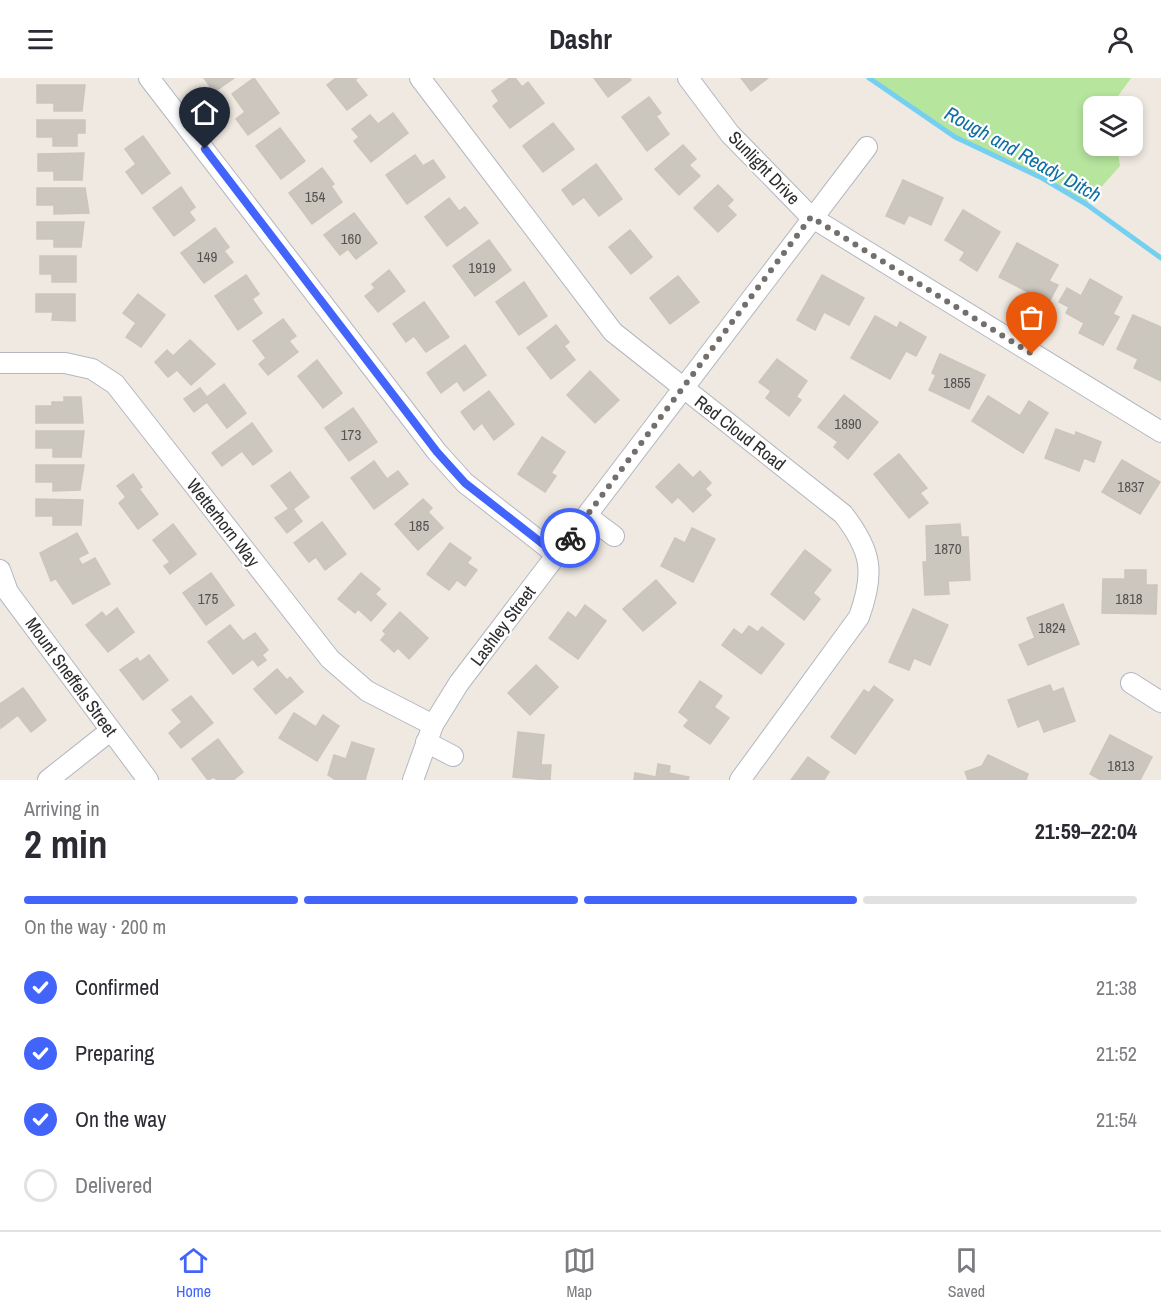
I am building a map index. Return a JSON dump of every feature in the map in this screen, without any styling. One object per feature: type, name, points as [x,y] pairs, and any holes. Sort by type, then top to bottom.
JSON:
[{"type":"street","points":[[149,78],[437,452],[465,483],[557,555]]},
{"type":"street","name":"Red Cloud Road","points":[[420,78],[613,333],[843,514],[861,536],[869,562],[869,590],[859,617],[740,780]]},
{"type":"street","name":"Sunlight Drive","points":[[687,78],[730,134],[811,217],[1161,432]]},
{"type":"street","name":"Lashley Street","points":[[413,780],[430,733],[459,683],[811,217],[867,147]]},
{"type":"street","name":"Wetterhorn Way","points":[[0,363],[65,363],[92,369],[115,384],[330,659],[367,691],[430,733]]},
{"type":"street","points":[[587,516],[614,536]]},
{"type":"street","name":"Mount Sneffels Street","points":[[0,570],[8,592],[148,780]]},
{"type":"street","points":[[1131,683],[1161,702]]},
{"type":"street","points":[[48,780],[110,731]]},
{"type":"street","points":[[430,733],[453,756]]},
{"type":"green space","points":[[869,78],[1131,78],[1118,96],[1083,96],[1083,156],[1118,156],[1120,166],[1086,204],[1042,178],[955,137]]},
{"type":"building","points":[[204,78],[234,78],[214,92]]},
{"type":"building","points":[[254,78],[279,113],[248,135],[236,119],[245,112],[232,94]]},
{"type":"building","points":[[336,78],[357,78],[355,80],[367,95],[347,110],[327,85]]},
{"type":"building","points":[[510,78],[515,78],[522,87],[528,82],[544,103],[510,128],[493,106],[499,101],[492,91]]},
{"type":"building","points":[[594,78],[629,78],[631,80],[608,97]]},
{"type":"building","points":[[741,78],[768,78],[751,91]]},
{"type":"building","points":[[37,85],[85,85],[82,111],[54,111],[54,103],[37,103]]},
{"type":"building","points":[[649,97],[661,113],[656,116],[669,134],[647,151],[622,117]]},
{"type":"building","points":[[393,113],[408,133],[371,162],[354,141],[359,137],[352,129],[370,115],[378,124]]},
{"type":"building","points":[[37,120],[85,120],[85,133],[77,133],[77,146],[53,146],[53,137],[37,137]]},
{"type":"building","points":[[553,123],[574,149],[543,172],[523,146]]},
{"type":"building","points":[[280,128],[305,161],[281,179],[256,146]]},
{"type":"building","points":[[143,136],[170,173],[142,194],[126,172],[136,164],[125,149]]},
{"type":"building","points":[[683,145],[696,159],[689,165],[700,176],[679,195],[655,169]]},
{"type":"building","points":[[84,153],[82,180],[54,180],[54,171],[38,171],[38,154]]},
{"type":"building","points":[[415,155],[423,166],[433,160],[445,177],[407,204],[386,175]]},
{"type":"building","points":[[596,164],[622,199],[599,216],[584,197],[573,205],[562,190]]},
{"type":"building","points":[[322,168],[334,184],[331,186],[342,202],[312,224],[289,193]]},
{"type":"building","points":[[903,180],[943,198],[931,225],[909,215],[904,224],[886,216]]},
{"type":"building","points":[[718,185],[733,200],[727,206],[736,215],[718,232],[694,208]]},
{"type":"building","points":[[181,187],[195,207],[189,212],[195,220],[174,236],[153,208]]},
{"type":"building","points":[[37,188],[85,188],[89,213],[54,214],[54,205],[37,205]]},
{"type":"building","points":[[449,198],[459,211],[465,207],[478,223],[447,246],[425,217]]},
{"type":"building","points":[[963,210],[1000,232],[977,271],[960,260],[965,252],[945,240]]},
{"type":"building","points":[[354,213],[377,243],[356,259],[348,249],[340,255],[324,235]]},
{"type":"building","points":[[37,222],[84,222],[81,247],[54,247],[54,239],[37,239]]},
{"type":"building","points":[[215,228],[229,247],[224,251],[233,262],[204,283],[181,253]]},
{"type":"building","points":[[630,230],[652,257],[631,274],[609,247]]},
{"type":"building","points":[[489,240],[511,270],[475,296],[453,266]]},
{"type":"building","points":[[1017,243],[1058,265],[1049,281],[1058,285],[1043,313],[1022,302],[1028,292],[999,277]]},
{"type":"building","points":[[40,256],[76,256],[76,282],[52,282],[52,274],[40,274]]},
{"type":"building","points":[[389,270],[405,291],[378,312],[365,296],[375,288],[372,284]]},
{"type":"building","points":[[246,275],[259,294],[252,299],[262,313],[238,330],[215,296]]},
{"type":"building","points":[[822,275],[864,298],[849,325],[824,312],[815,330],[797,320]]},
{"type":"building","points":[[678,276],[699,302],[670,324],[650,298]]},
{"type":"building","points":[[1090,279],[1122,297],[1113,314],[1119,317],[1103,345],[1079,333],[1084,323],[1066,313],[1069,307],[1059,302],[1067,288],[1081,296]]},
{"type":"building","points":[[524,282],[547,316],[519,335],[496,302]]},
{"type":"building","points":[[36,294],[75,294],[75,321],[52,320],[53,312],[36,312]]},
{"type":"building","points":[[138,294],[165,315],[141,347],[126,337],[136,323],[123,313]]},
{"type":"building","points":[[424,302],[449,337],[426,352],[414,336],[406,342],[393,324]]},
{"type":"building","points":[[1133,315],[1161,327],[1161,381],[1134,368],[1138,359],[1117,349]]},
{"type":"building","points":[[875,316],[897,328],[900,322],[926,337],[916,356],[906,351],[890,379],[851,358]]},
{"type":"building","points":[[283,319],[296,336],[289,341],[298,352],[268,375],[259,364],[266,358],[253,341]]},
{"type":"building","points":[[556,325],[569,342],[564,346],[575,360],[551,379],[527,348]]},
{"type":"building","points":[[190,340],[215,364],[191,385],[177,370],[168,377],[155,362],[167,350],[173,356]]},
{"type":"building","points":[[465,345],[486,375],[464,391],[457,381],[441,393],[427,373]]},
{"type":"building","points":[[940,354],[985,375],[969,409],[929,390],[936,375],[932,373]]},
{"type":"building","points":[[777,359],[807,381],[796,397],[801,400],[789,416],[766,398],[771,391],[759,382]]},
{"type":"building","points":[[317,360],[342,393],[323,408],[298,376]]},
{"type":"building","points":[[590,371],[619,400],[595,423],[567,395]]},
{"type":"building","points":[[224,384],[246,413],[227,428],[207,402],[194,412],[184,399],[200,388],[207,397]]},
{"type":"building","points":[[489,391],[514,424],[494,440],[482,423],[474,430],[461,412]]},
{"type":"building","points":[[844,395],[878,422],[848,459],[834,447],[838,442],[818,427]]},
{"type":"building","points":[[988,396],[1020,416],[1029,401],[1048,413],[1023,453],[972,421]]},
{"type":"building","points":[[64,397],[81,397],[83,423],[36,423],[36,406],[52,406],[52,402],[64,402]]},
{"type":"building","points":[[353,408],[377,442],[349,461],[325,428]]},
{"type":"building","points":[[252,423],[272,451],[253,465],[242,451],[222,466],[212,453]]},
{"type":"building","points":[[1056,429],[1075,436],[1076,432],[1101,442],[1094,462],[1084,458],[1079,471],[1045,458]]},
{"type":"building","points":[[36,431],[84,431],[81,457],[53,457],[53,448],[36,448]]},
{"type":"building","points":[[542,437],[565,452],[551,473],[556,476],[545,492],[518,474]]},
{"type":"building","points":[[899,454],[927,488],[920,493],[928,503],[909,518],[874,474]]},
{"type":"building","points":[[1122,460],[1160,482],[1140,514],[1102,492]]},
{"type":"building","points":[[374,461],[387,479],[398,471],[408,484],[374,509],[351,478]]},
{"type":"building","points":[[679,464],[693,478],[700,471],[711,483],[705,489],[711,495],[693,512],[678,497],[672,503],[656,487]]},
{"type":"building","points":[[36,465],[84,465],[80,490],[53,491],[53,482],[36,482]]},
{"type":"building","points":[[290,472],[309,497],[293,509],[302,521],[287,533],[275,518],[289,509],[271,486]]},
{"type":"building","points":[[133,474],[142,487],[139,489],[158,514],[138,529],[119,503],[126,497],[117,486]]},
{"type":"building","points":[[36,499],[83,500],[81,525],[53,525],[53,516],[36,516]]},
{"type":"building","points":[[423,499],[432,508],[428,512],[443,528],[418,550],[395,524]]},
{"type":"building","points":[[322,522],[346,554],[325,570],[316,557],[309,562],[294,543]]},
{"type":"building","points":[[173,524],[196,554],[170,574],[164,566],[170,562],[153,540]]},
{"type":"building","points":[[960,524],[961,537],[968,537],[970,580],[948,581],[949,594],[925,595],[923,562],[927,562],[926,526]]},
{"type":"building","points":[[692,528],[715,539],[693,582],[661,566],[675,538],[685,543]]},
{"type":"building","points":[[77,533],[88,553],[78,558],[82,565],[51,581],[40,553]]},
{"type":"building","points":[[450,543],[471,558],[467,563],[477,570],[465,586],[457,580],[449,590],[427,574]]},
{"type":"building","points":[[805,550],[831,570],[813,593],[820,599],[804,620],[771,594]]},
{"type":"building","points":[[95,558],[110,584],[73,604],[56,579]]},
{"type":"building","points":[[1125,570],[1146,570],[1146,585],[1157,585],[1156,614],[1102,613],[1103,579],[1125,579]]},
{"type":"building","points":[[211,573],[234,605],[206,625],[183,593]]},
{"type":"building","points":[[361,573],[380,589],[375,594],[386,604],[371,621],[358,609],[355,613],[338,599]]},
{"type":"building","points":[[656,580],[676,603],[643,631],[623,609]]},
{"type":"building","points":[[1063,604],[1079,644],[1028,665],[1019,645],[1035,638],[1027,618]]},
{"type":"building","points":[[585,605],[606,621],[578,659],[549,638],[568,612],[576,618]]},
{"type":"building","points":[[117,608],[134,632],[108,652],[86,625],[102,612],[106,617]]},
{"type":"building","points":[[913,609],[948,625],[930,665],[914,658],[909,670],[889,662]]},
{"type":"building","points":[[400,612],[428,638],[409,659],[398,648],[394,652],[381,640],[386,634],[383,631]]},
{"type":"building","points":[[230,625],[243,641],[255,633],[268,650],[262,655],[266,660],[258,666],[253,659],[233,674],[208,642]]},
{"type":"building","points":[[749,626],[758,632],[762,627],[784,644],[761,674],[722,645],[734,629],[742,635]]},
{"type":"building","points":[[149,655],[168,680],[143,700],[120,670],[137,658],[140,662]]},
{"type":"building","points":[[536,665],[558,687],[530,715],[508,693]]},
{"type":"building","points":[[277,669],[287,680],[290,677],[303,692],[276,714],[254,689]]},
{"type":"building","points":[[700,681],[722,696],[714,707],[729,718],[710,744],[684,726],[689,720],[679,712]]},
{"type":"building","points":[[1050,685],[1053,692],[1063,688],[1075,721],[1044,732],[1039,719],[1018,727],[1008,700]]},
{"type":"building","points":[[874,686],[893,700],[855,754],[831,737],[864,690],[869,693]]},
{"type":"building","points":[[23,688],[29,696],[13,709],[18,715],[1,728],[0,704]]},
{"type":"building","points":[[29,696],[46,720],[31,732],[13,709]]},
{"type":"building","points":[[191,696],[213,723],[181,748],[169,733],[182,722],[172,710]]},
{"type":"building","points":[[294,713],[316,727],[323,715],[339,726],[317,761],[279,738]]},
{"type":"building","points":[[518,732],[544,735],[541,765],[551,765],[550,780],[513,777]]},
{"type":"building","points":[[1110,735],[1152,757],[1140,780],[1101,780],[1090,774]]},
{"type":"building","points":[[218,739],[243,772],[233,780],[217,780],[214,777],[208,780],[192,759]]},
{"type":"building","points":[[352,742],[374,749],[365,780],[336,780],[328,775],[334,755],[346,759]]},
{"type":"building","points":[[988,755],[1028,774],[1026,780],[968,780],[965,772],[982,766]]},
{"type":"building","points":[[808,757],[829,772],[824,780],[791,780]]},
{"type":"building","points":[[658,764],[670,766],[669,773],[689,777],[688,780],[634,780],[635,773],[656,777]]},
{"type":"waterway","name":"Rough and Ready Ditch","points":[[869,78],[955,137],[1042,178],[1086,204],[1161,258]]},
{"type":"way so far","points":[[570,538],[811,217],[1032,354]]},
{"type":"route","points":[[205,149],[437,452],[465,483],[557,555],[570,538]]}]
